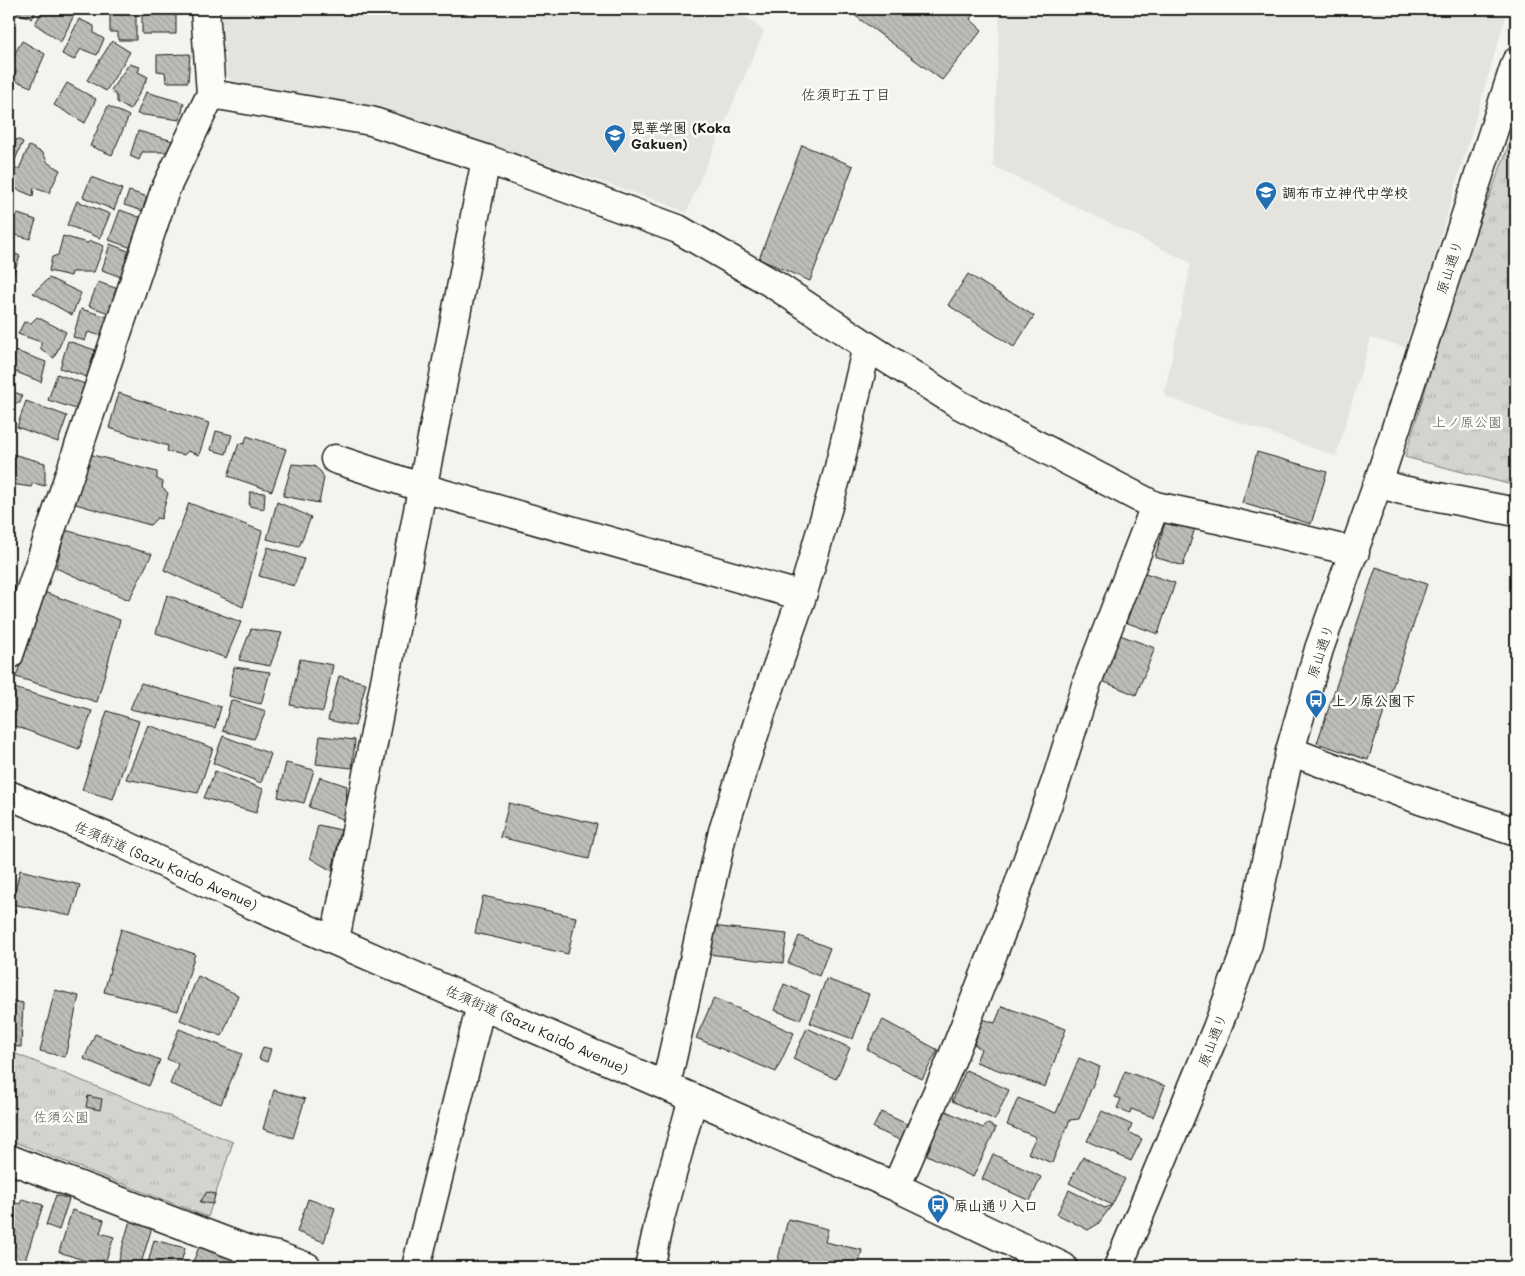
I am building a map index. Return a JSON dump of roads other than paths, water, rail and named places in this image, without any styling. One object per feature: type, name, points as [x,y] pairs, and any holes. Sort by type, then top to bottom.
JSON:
[{"type":"street","points":[[9,656],[165,190],[211,94],[205,9]]},
{"type":"street","name":"原山通り","points":[[1118,1267],[1217,1028],[1248,944],[1290,751],[1319,649],[1355,552],[1516,62]]},
{"type":"street","points":[[211,94],[371,121],[486,159],[678,229],[775,285],[960,405],[1155,506],[1355,552]]},
{"type":"street","points":[[335,940],[486,159]]},
{"type":"street","points":[[666,1085],[723,831],[762,710],[802,596],[838,472],[867,346]]},
{"type":"street","points":[[335,460],[422,488],[802,596]]},
{"type":"street","points":[[1378,483],[1402,490],[1516,512]]},
{"type":"street","points":[[896,1187],[950,1061],[1006,920],[1057,778],[1087,682],[1155,506]]},
{"type":"street","points":[[1290,751],[1420,800],[1516,832]]},
{"type":"street","name":"佐須街道 (Sazu Kaido Avenue)","points":[[9,795],[120,843],[252,905],[896,1187],[1063,1267]]},
{"type":"street","points":[[416,1267],[481,1005]]},
{"type":"street","points":[[649,1267],[660,1218],[693,1098]]},
{"type":"street","points":[[9,1160],[250,1251],[277,1256],[307,1267]]},
{"type":"place","name":"晃華学園 (Koka Gakuen)","points":[[615,154]]},
{"type":"place","name":"調布市立神代中学校","points":[[1266,211]]},
{"type":"place","name":"上ノ原公園下","points":[[1316,719]]},
{"type":"place","name":"原山通り入口","points":[[938,1224]]},
{"type":"district","name":"佐須町五丁目","points":[[846,94]]},
{"type":"park label","name":"上ノ原公園","points":[[1467,421]]},
{"type":"park label","name":"佐須公園","points":[[61,1116]]}]
